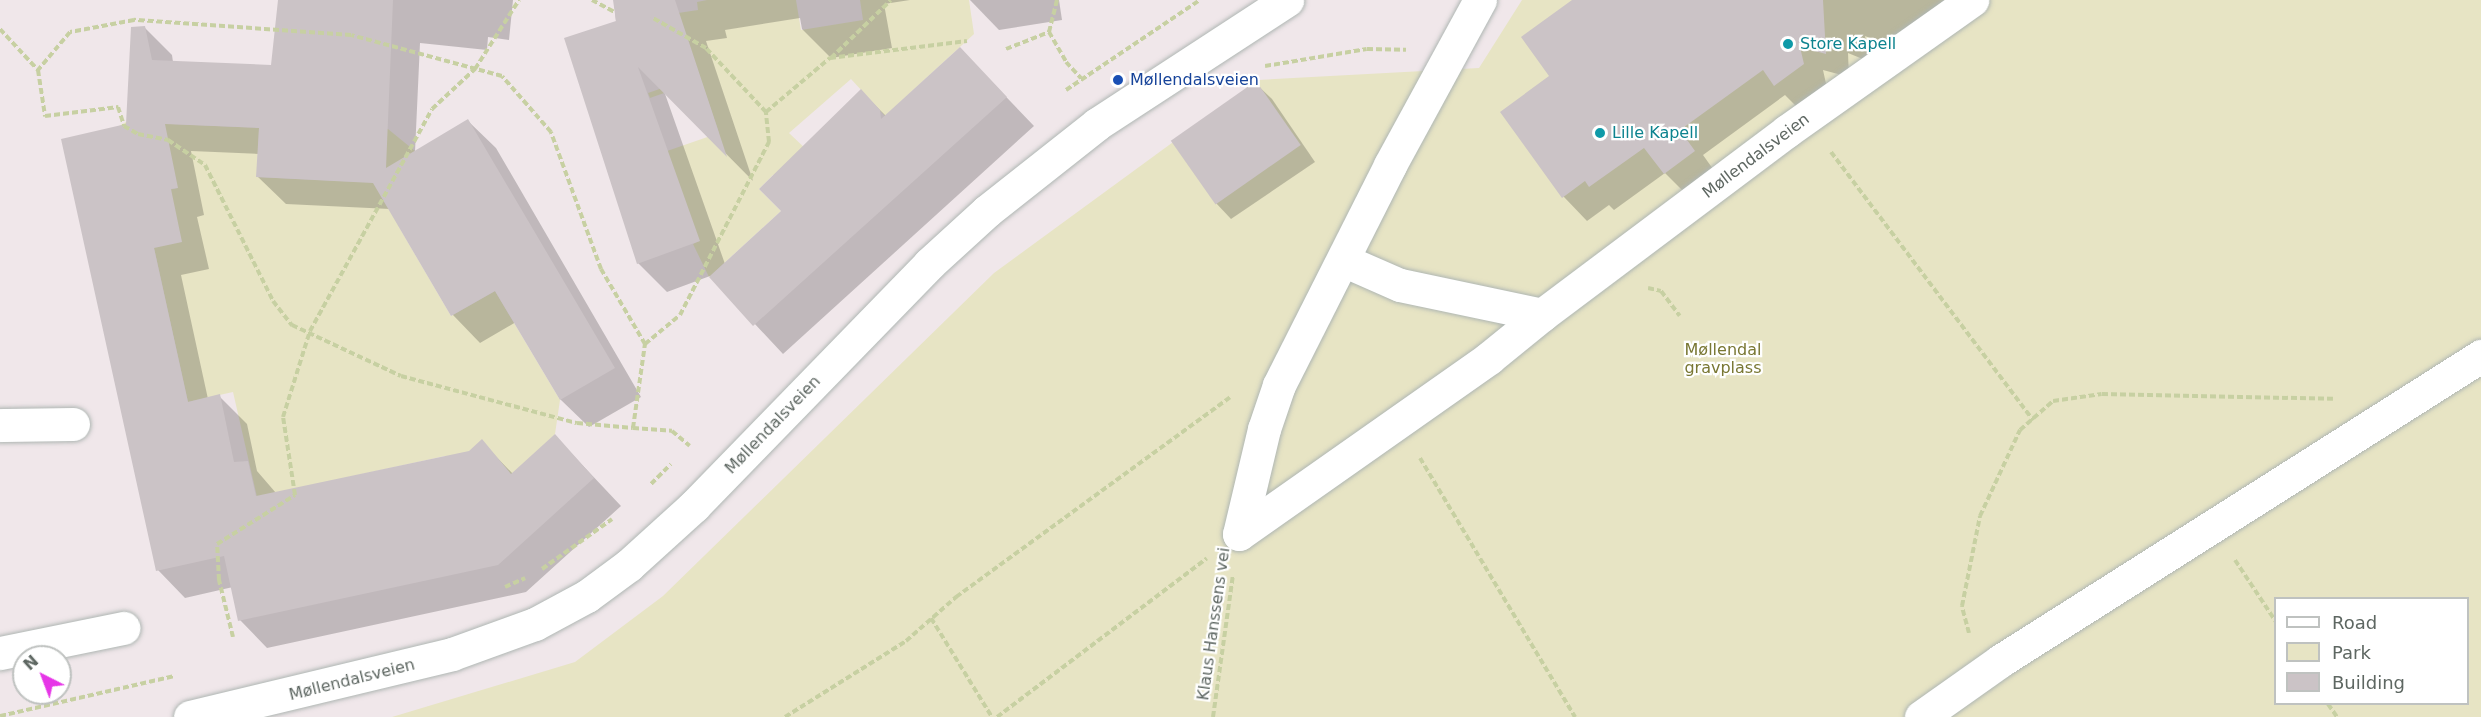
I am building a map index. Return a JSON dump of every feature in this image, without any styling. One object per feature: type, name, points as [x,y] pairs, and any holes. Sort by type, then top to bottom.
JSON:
[{"type":"street","name":"Møllendalsveien","points":[[190,717],[452,654],[535,624],[587,596],[629,565],[694,506],[929,264],[987,212],[1098,124],[1287,0]]},
{"type":"street","points":[[1239,534],[1269,410],[1345,261],[1390,165],[1480,0]]},
{"type":"street","name":"Møllendalsveien","points":[[1239,534],[1489,358],[1542,315],[1806,119],[1972,0]]},
{"type":"street","points":[[1345,261],[1366,273],[1400,285],[1542,315]]},
{"type":"street","points":[[1921,717],[2213,526],[2386,419],[2481,356]]},
{"type":"street","points":[[0,425],[73,424]]},
{"type":"street","points":[[0,652],[123,628]]},
{"type":"path","points":[[233,637],[219,580],[217,544],[295,495],[283,417],[310,331],[432,109],[475,69],[519,0]]},
{"type":"path","points":[[592,0],[615,12]]},
{"type":"path","points":[[766,112],[830,58],[891,0]]},
{"type":"path","points":[[1057,0],[1049,32],[1066,62],[1082,78]]},
{"type":"path","points":[[1064,92],[1200,0]]},
{"type":"path","points":[[645,344],[680,315],[733,216],[769,142],[766,112],[706,48],[651,17]]},
{"type":"path","points":[[38,70],[70,32],[134,20],[351,34],[502,76],[551,132],[601,269],[645,344],[633,428]]},
{"type":"path","points":[[0,29],[38,70],[45,116],[118,107],[124,126],[138,134],[168,140],[205,165],[273,301],[292,326],[310,331],[401,376],[577,423],[672,430],[690,446]]},
{"type":"path","points":[[1006,49],[1049,32]]},
{"type":"path","points":[[830,58],[967,41]]},
{"type":"path","points":[[1324,56],[1380,48]]},
{"type":"path","points":[[1806,119],[2032,420]]},
{"type":"path","points":[[1661,291],[1680,316]]},
{"type":"path","points":[[785,717],[906,641],[931,618],[1241,389]]},
{"type":"path","points":[[1982,675],[1962,606],[1980,516],[2020,430],[2053,401],[2102,394],[2350,399],[2386,419]]},
{"type":"path","points":[[1399,422],[1575,717]]},
{"type":"path","points":[[685,451],[698,438]]},
{"type":"path","points":[[646,488],[680,456]]},
{"type":"path","points":[[540,570],[621,512]]},
{"type":"path","points":[[2213,526],[2274,619]]},
{"type":"path","points":[[997,717],[1239,534]]},
{"type":"path","name":"Klaus Hanssens vei","points":[[1214,717],[1239,534]]},
{"type":"path","points":[[501,589],[530,576]]},
{"type":"path","points":[[931,618],[992,717]]},
{"type":"path","points":[[0,716],[181,674]]},
{"type":"green space","points":[[796,0],[801,30],[863,20],[860,0],[969,0],[974,34],[885,116],[851,79],[789,133],[828,170],[773,175],[759,189],[781,211],[709,277],[693,244],[699,241],[667,151],[719,133],[701,80],[650,98],[648,93],[688,79],[638,19],[698,10],[697,2]]},
{"type":"green space","name":"Møllendal gravplass","points":[[1522,0],[2481,0],[2481,717],[392,717],[575,662],[663,596],[994,273],[1258,80],[1479,68]]},
{"type":"green space","points":[[126,122],[259,128],[257,177],[360,182],[364,128],[388,129],[415,151],[443,200],[399,227],[451,316],[495,291],[560,400],[555,434],[510,479],[445,456],[257,497],[233,392],[188,402],[154,248],[138,197],[177,188],[133,182],[119,126]]},
{"type":"building","points":[[278,0],[393,0],[386,168],[468,119],[615,368],[560,400],[495,291],[451,316],[373,183],[256,177],[259,128],[165,124],[178,188],[171,189],[182,242],[154,248],[188,402],[220,394],[234,462],[248,461],[256,496],[469,451],[482,439],[511,474],[555,434],[594,478],[498,565],[238,621],[224,556],[156,571],[61,139],[126,124],[131,27],[145,26],[152,60],[271,65]]},
{"type":"building","points":[[613,0],[675,0],[727,157],[638,67],[700,241],[637,264],[564,38],[616,21]]},
{"type":"building","points":[[1572,0],[1823,0],[1826,54],[1800,47],[1804,64],[1774,86],[1763,70],[1680,130],[1695,151],[1664,174],[1644,148],[1589,187],[1585,181],[1562,198],[1500,112],[1549,76],[1521,37]]},
{"type":"building","points":[[960,47],[1007,97],[753,326],[709,277],[781,211],[759,189],[861,89],[880,110],[881,119]]},
{"type":"building","points":[[1256,81],[1301,145],[1216,205],[1171,141]]},
{"type":"place","name":"Store Kapell","points":[[1788,44]]},
{"type":"place","name":"Møllendalsveien","points":[[1118,80]]},
{"type":"place","name":"Lille Kapell","points":[[1600,133]]}]
